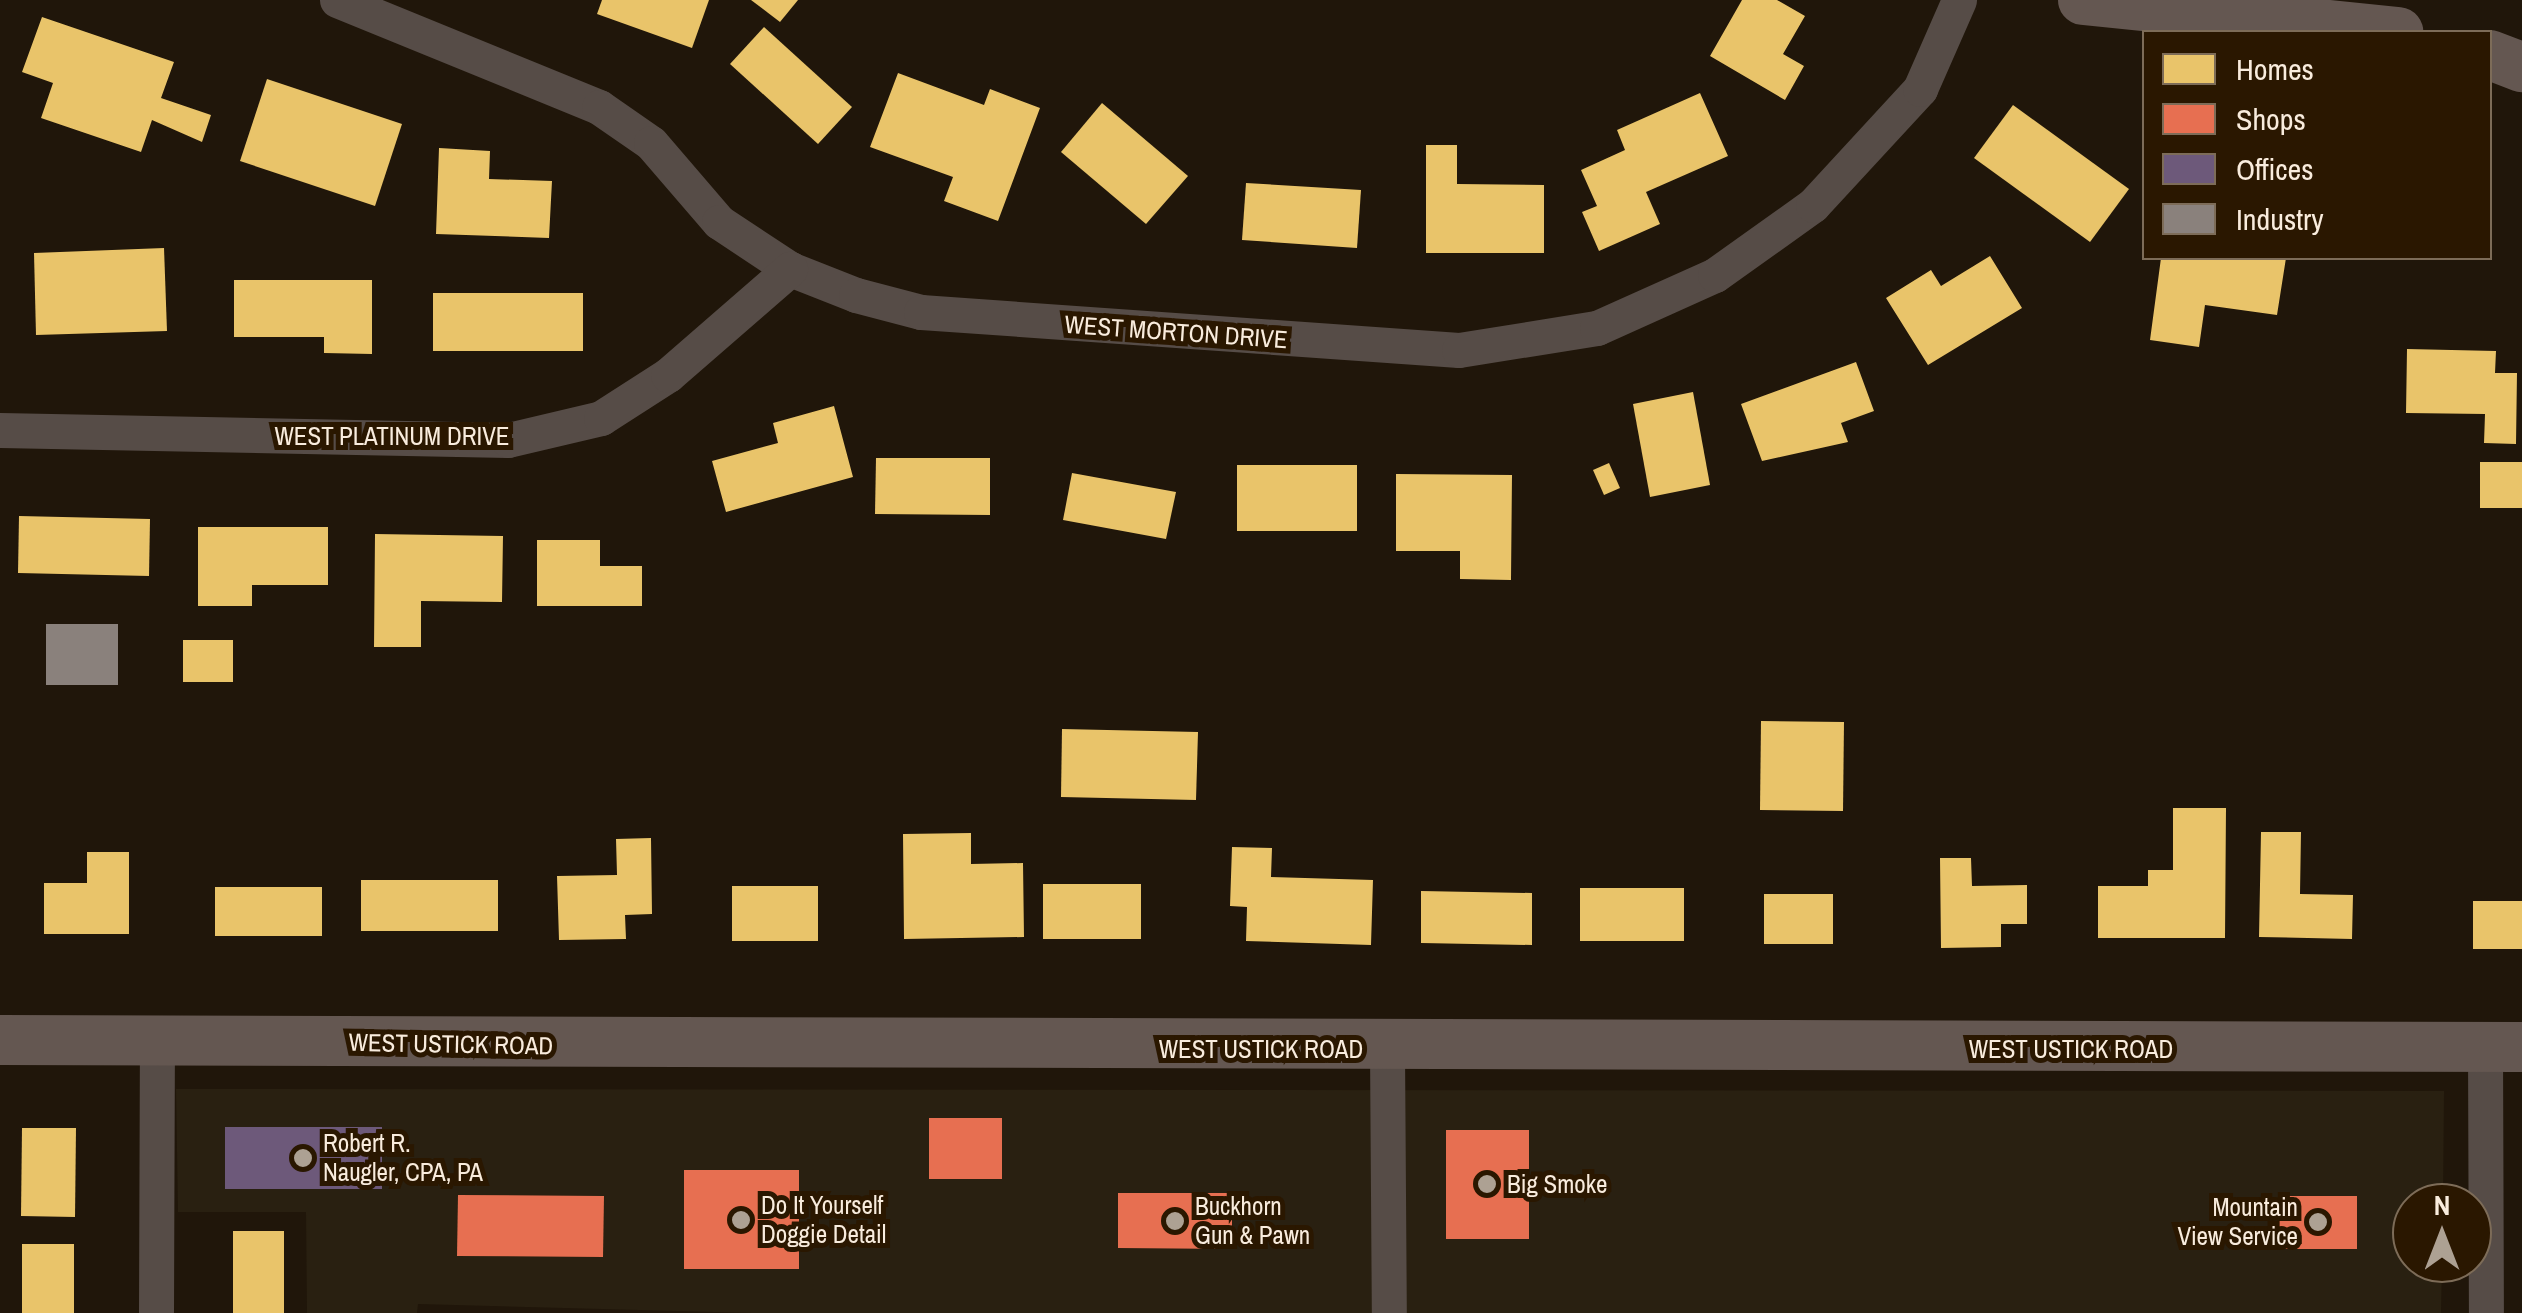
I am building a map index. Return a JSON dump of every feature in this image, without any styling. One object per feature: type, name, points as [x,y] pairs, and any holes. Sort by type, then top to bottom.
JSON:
[{"type":"main road","points":[[2082,0],[2378,30]]},
{"type":"main road","points":[[2492,57],[2522,67]]},
{"type":"main road","name":"WEST USTICK ROAD","points":[[0,1040],[1387,1050],[2503,1048]]},
{"type":"street","name":"WEST MORTON DRIVE","points":[[338,0],[599,107],[651,144],[720,222],[790,269],[921,312],[1352,346],[1459,350],[1597,328],[1715,275],[1813,205],[1920,90],[1959,0]]},
{"type":"street","name":"WEST PLATINUM DRIVE","points":[[0,430],[508,440],[602,418],[668,375],[790,269]]},
{"type":"street","points":[[156,1313],[157,1042]]},
{"type":"street","points":[[2486,1313],[2503,1048]]},
{"type":"street","points":[[1387,1050],[1390,1313]]},
{"type":"shaded area","points":[[176,1089],[2444,1091],[2443,1183],[2392,1183],[2392,1283],[2442,1283],[2441,1313],[752,1313],[418,1304],[417,1313],[307,1313],[306,1212],[178,1212]]},
{"type":"building: Homes","points":[[602,0],[709,0],[692,48],[597,14]]},
{"type":"building: Homes","points":[[751,0],[798,0],[780,22]]},
{"type":"building: Homes","points":[[1742,0],[1777,0],[1805,16],[1783,54],[1804,66],[1785,100],[1710,56]]},
{"type":"building: Homes","points":[[42,17],[174,62],[161,98],[211,115],[202,142],[152,120],[141,152],[41,118],[53,83],[22,72]]},
{"type":"building: Homes","points":[[764,27],[852,107],[818,144],[730,64]]},
{"type":"building: Homes","points":[[898,73],[984,105],[990,89],[1040,108],[998,221],[944,201],[953,177],[870,147]]},
{"type":"building: Homes","points":[[267,79],[402,124],[375,206],[240,161]]},
{"type":"building: Homes","points":[[1700,93],[1728,156],[1646,192],[1660,224],[1599,251],[1582,212],[1597,206],[1581,170],[1625,150],[1617,130]]},
{"type":"building: Homes","points":[[1102,103],[1188,176],[1146,224],[1061,152]]},
{"type":"building: Homes","points":[[2013,105],[2129,189],[2090,242],[1974,158]]},
{"type":"building: Homes","points":[[1426,145],[1457,145],[1457,184],[1544,185],[1544,253],[1426,253]]},
{"type":"building: Homes","points":[[439,148],[490,151],[489,179],[552,181],[549,238],[436,234]]},
{"type":"building: Homes","points":[[1246,183],[1361,190],[1357,248],[1242,240]]},
{"type":"building: Homes","points":[[164,248],[167,331],[36,335],[34,253]]},
{"type":"building: Homes","points":[[1990,256],[2022,308],[1928,365],[1886,298],[1931,270],[1941,286]]},
{"type":"building: Homes","points":[[2161,260],[2286,260],[2277,315],[2205,305],[2199,347],[2150,340]]},
{"type":"building: Homes","points":[[234,280],[372,280],[372,354],[324,353],[324,337],[234,337]]},
{"type":"building: Homes","points":[[433,293],[583,293],[583,351],[433,351]]},
{"type":"building: Homes","points":[[2407,349],[2496,351],[2495,373],[2517,373],[2516,444],[2484,443],[2485,414],[2406,413]]},
{"type":"building: Homes","points":[[1856,362],[1874,411],[1841,423],[1848,442],[1762,461],[1741,404]]},
{"type":"building: Homes","points":[[1693,392],[1710,485],[1650,497],[1633,404]]},
{"type":"building: Homes","points":[[834,406],[853,477],[726,512],[712,461],[778,443],[773,423]]},
{"type":"building: Homes","points":[[876,458],[990,458],[990,515],[875,514]]},
{"type":"building: Homes","points":[[2480,462],[2522,462],[2522,508],[2480,508]]},
{"type":"building: Homes","points":[[1609,463],[1620,488],[1604,495],[1593,470]]},
{"type":"building: Homes","points":[[1237,465],[1357,465],[1357,531],[1237,531]]},
{"type":"building: Homes","points":[[1072,473],[1176,492],[1166,539],[1063,520]]},
{"type":"building: Homes","points":[[1396,474],[1512,475],[1511,580],[1460,579],[1460,551],[1396,551]]},
{"type":"building: Homes","points":[[19,516],[150,519],[149,576],[18,573]]},
{"type":"building: Homes","points":[[198,527],[328,527],[328,585],[252,585],[252,606],[198,606]]},
{"type":"building: Homes","points":[[375,534],[503,536],[502,602],[421,601],[421,647],[374,647]]},
{"type":"building: Homes","points":[[537,540],[600,540],[600,566],[642,566],[642,606],[537,606]]},
{"type":"building: Homes","points":[[183,640],[233,640],[233,682],[183,682]]},
{"type":"building: Homes","points":[[1761,721],[1844,722],[1843,811],[1760,810]]},
{"type":"building: Homes","points":[[1062,729],[1198,732],[1196,800],[1061,797]]},
{"type":"building: Homes","points":[[2173,808],[2226,808],[2225,938],[2098,938],[2098,886],[2148,886],[2148,870],[2173,870]]},
{"type":"building: Homes","points":[[2261,832],[2301,832],[2300,894],[2353,895],[2352,939],[2259,937]]},
{"type":"building: Homes","points":[[971,833],[971,864],[1023,863],[1024,937],[904,939],[903,834]]},
{"type":"building: Homes","points":[[651,838],[652,914],[625,915],[626,939],[559,940],[557,876],[617,875],[616,839]]},
{"type":"building: Homes","points":[[1232,847],[1272,848],[1271,877],[1373,880],[1371,945],[1246,941],[1247,907],[1230,906]]},
{"type":"building: Homes","points":[[87,852],[129,852],[129,934],[44,934],[44,883],[87,883]]},
{"type":"building: Homes","points":[[1940,858],[1971,858],[1972,886],[2027,885],[2027,924],[2001,924],[2001,947],[1941,948]]},
{"type":"building: Homes","points":[[361,880],[498,880],[498,931],[361,931]]},
{"type":"building: Homes","points":[[1043,884],[1141,884],[1141,939],[1043,939]]},
{"type":"building: Homes","points":[[732,886],[818,886],[818,941],[732,941]]},
{"type":"building: Homes","points":[[215,887],[322,887],[322,936],[215,936]]},
{"type":"building: Homes","points":[[1580,888],[1684,888],[1684,941],[1580,941]]},
{"type":"building: Homes","points":[[1421,891],[1532,893],[1532,945],[1421,943]]},
{"type":"building: Homes","points":[[1764,894],[1833,894],[1833,944],[1764,944]]},
{"type":"building: Homes","points":[[2473,901],[2522,901],[2522,949],[2473,949]]},
{"type":"building: Homes","points":[[22,1128],[76,1128],[75,1217],[21,1216]]},
{"type":"building: Homes","points":[[233,1231],[284,1231],[284,1313],[233,1313]]},
{"type":"building: Homes","points":[[22,1244],[74,1244],[74,1313],[22,1313]]},
{"type":"building: Shops","points":[[929,1118],[1002,1118],[1002,1179],[929,1179]]},
{"type":"building: Shops","name":"Big Smoke","points":[[1446,1130],[1529,1130],[1529,1239],[1446,1239]]},
{"type":"building: Shops","name":"Do It Yourself Doggie Detail","points":[[684,1170],[799,1170],[799,1269],[684,1269]]},
{"type":"building: Shops","name":"Buckhorn Gun & Pawn","points":[[1118,1193],[1232,1193],[1232,1249],[1118,1248]]},
{"type":"building: Shops","points":[[458,1195],[604,1196],[603,1257],[457,1256]]},
{"type":"building: Shops","name":"Mountain View Service","points":[[2279,1196],[2357,1196],[2357,1249],[2279,1249]]},
{"type":"building: Offices","name":"Robert R. Naugler, CPA, PA","points":[[225,1127],[382,1127],[382,1189],[225,1189]]},
{"type":"building: Industry","points":[[46,624],[118,624],[118,685],[46,685]]},
{"type":"place","name":"Robert R. Naugler, CPA, PA","points":[[303,1158]]},
{"type":"place","name":"Big Smoke","points":[[1487,1184]]},
{"type":"place","name":"Do It Yourself Doggie Detail","points":[[741,1220]]},
{"type":"place","name":"Buckhorn Gun & Pawn","points":[[1175,1221]]},
{"type":"place","name":"Mountain View Service","points":[[2318,1222]]}]
